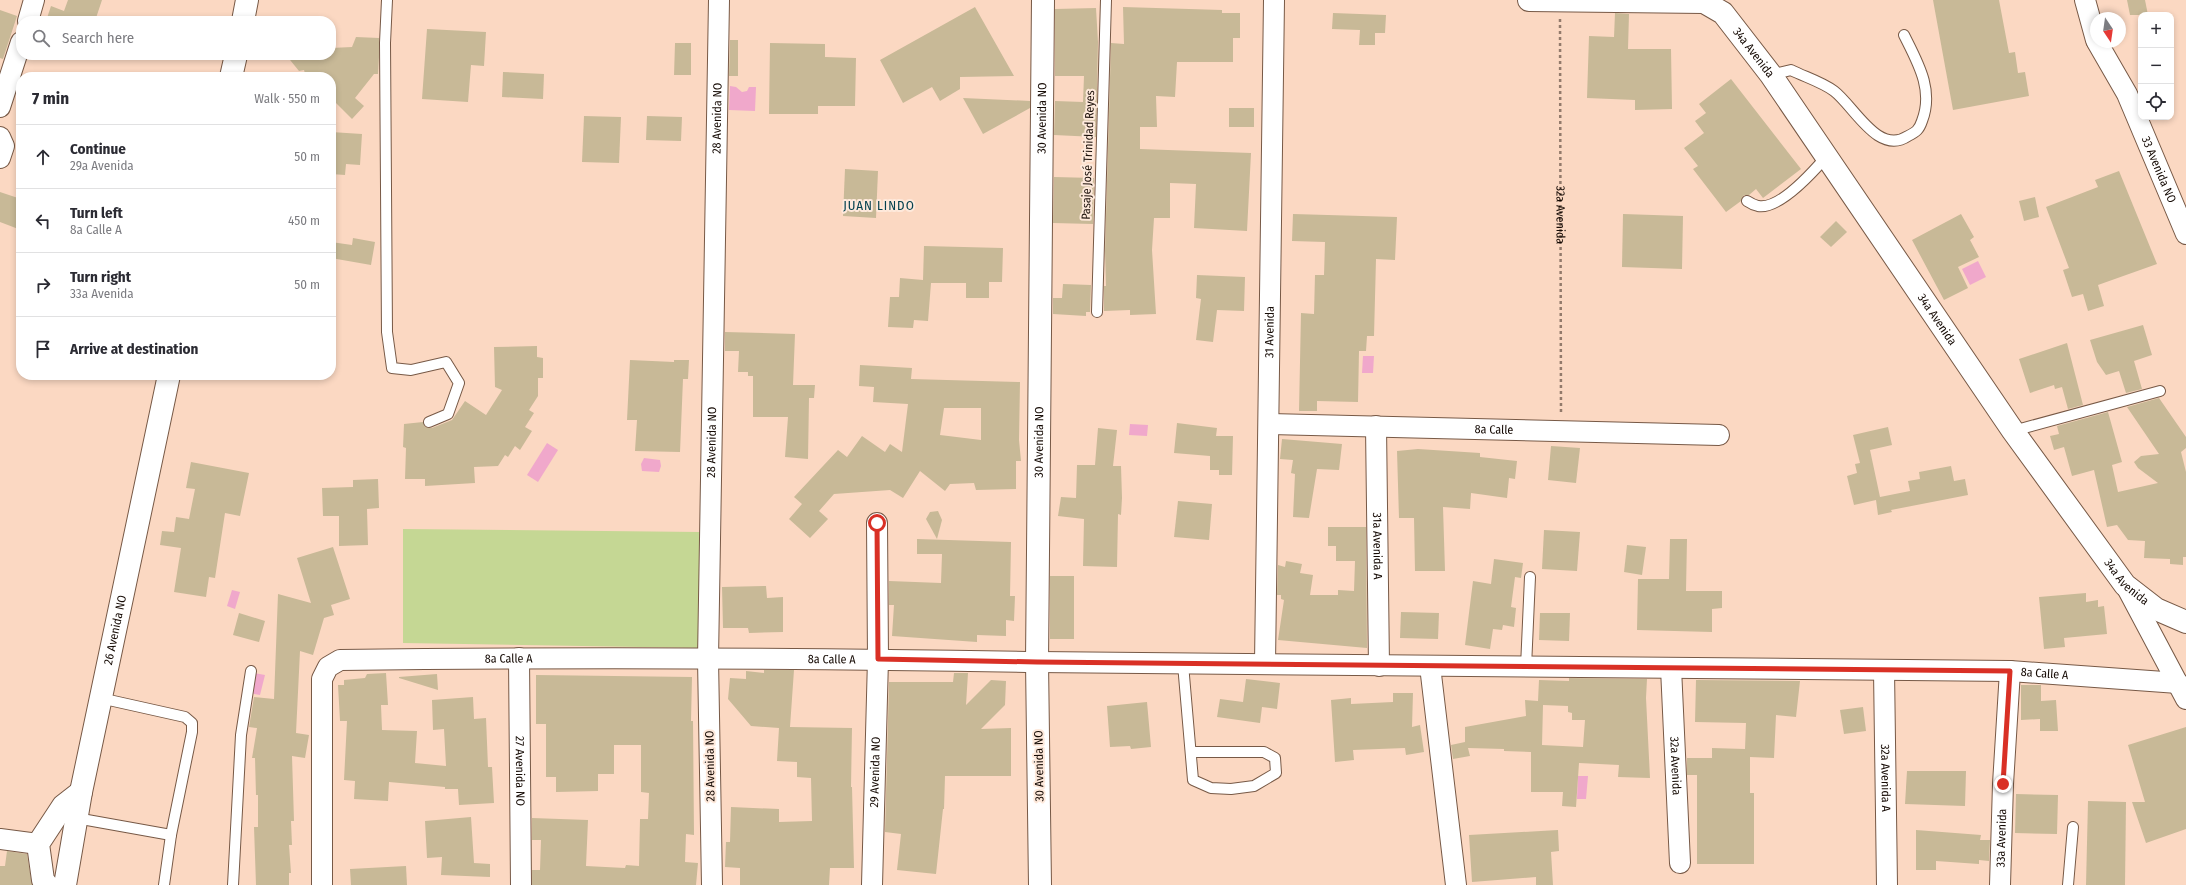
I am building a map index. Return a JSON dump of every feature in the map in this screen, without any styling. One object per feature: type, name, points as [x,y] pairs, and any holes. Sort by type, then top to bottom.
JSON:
[{"type":"street","points":[[29,16],[34,0]]},
{"type":"street","points":[[244,16],[247,0]]},
{"type":"street","name":"28 Avenida NO","points":[[712,885],[708,659],[720,0]]},
{"type":"street","name":"30 Avenida NO","points":[[1040,885],[1037,662],[1043,0]]},
{"type":"street","name":"31 Avenida","points":[[1265,664],[1274,0]]},
{"type":"street","points":[[1529,0],[1704,1]]},
{"type":"street","name":"33 Avenida NO","points":[[2085,0],[2090,17]]},
{"type":"street","name":"34a Avenida","points":[[1704,1],[1723,13],[1771,75],[2012,431],[2125,585],[2156,609],[2186,622]]},
{"type":"street","name":"33 Avenida NO","points":[[2101,48],[2127,94],[2186,234]]},
{"type":"street","points":[[0,107],[16,57]]},
{"type":"street","points":[[232,72],[235,60]]},
{"type":"street","points":[[0,137],[4,146],[0,158]]},
{"type":"street","name":"26 Avenida NO","points":[[65,885],[76,818],[100,698],[168,380]]},
{"type":"street","name":"8a Calle","points":[[1268,424],[1719,435]]},
{"type":"street","name":"31a Avenida A","points":[[1376,426],[1379,666]]},
{"type":"street","name":"29 Avenida NO","points":[[872,885],[878,659],[877,523]]},
{"type":"street","points":[[2125,585],[2182,691]]},
{"type":"street","name":"8a Calle A","points":[[322,885],[322,679],[328,667],[340,660],[519,658],[878,659],[1183,664],[2010,671],[2182,691]]},
{"type":"street","name":"27 Avenida NO","points":[[519,658],[521,885]]},
{"type":"street","points":[[1430,666],[1456,885]]},
{"type":"street","name":"32a Avenida","points":[[1671,668],[1680,863]]},
{"type":"street","name":"32a Avenida A","points":[[1884,670],[1887,885]]},
{"type":"street","name":"33a Avenida","points":[[2000,885],[2003,784],[2010,671]]},
{"type":"street","points":[[47,885],[43,880],[38,844],[63,806],[81,792]]},
{"type":"street","points":[[0,839],[38,844]]},
{"type":"lane","points":[[387,0],[385,51],[387,332],[392,368],[411,370],[446,362],[459,383],[448,414],[429,422]]},
{"type":"lane","name":"Pasaje José Trinidad Reyes","points":[[1097,312],[1106,0]]},
{"type":"lane","points":[[1771,75],[1791,70],[1835,92],[1870,129],[1886,140],[1904,139],[1919,130],[1927,108],[1922,70],[1904,35]]},
{"type":"lane","points":[[1746,201],[1758,206],[1768,205],[1777,201],[1809,175],[1826,157]]},
{"type":"lane","points":[[2012,431],[2160,391]]},
{"type":"lane","points":[[1526,667],[1530,576]]},
{"type":"lane","points":[[1183,664],[1191,752],[1194,780],[1211,788],[1231,789],[1254,786],[1276,773],[1275,758],[1264,752],[1191,752]]},
{"type":"lane","points":[[233,885],[241,735],[251,671]]},
{"type":"lane","points":[[100,698],[185,716],[192,723],[192,732],[171,835],[164,885]]},
{"type":"lane","points":[[76,818],[171,835]]},
{"type":"lane","points":[[2068,885],[2073,827]]},
{"type":"path","name":"32a Avenida","points":[[1560,0],[1562,430]]},
{"type":"green space","points":[[403,529],[700,532],[701,648],[403,643]]},
{"type":"shaded area","points":[[730,86],[736,87],[742,92],[747,91],[749,87],[756,87],[755,111],[729,110]]},
{"type":"shaded area","points":[[1978,261],[1986,277],[1970,285],[1962,269]]},
{"type":"shaded area","points":[[1363,356],[1374,356],[1373,373],[1362,373]]},
{"type":"shaded area","points":[[1130,424],[1148,425],[1147,436],[1129,435]]},
{"type":"shaded area","points":[[547,443],[558,450],[538,482],[527,475]]},
{"type":"shaded area","points":[[644,458],[660,460],[661,466],[659,472],[642,471],[641,464]]},
{"type":"shaded area","points":[[232,590],[240,592],[235,609],[227,606]]},
{"type":"shaded area","points":[[254,673],[265,675],[260,695],[249,693]]},
{"type":"shaded area","points":[[1578,776],[1588,776],[1586,799],[1577,799]]},
{"type":"building","points":[[68,0],[102,0],[97,16],[48,16],[51,6],[64,11]]},
{"type":"building","points":[[1933,0],[1999,0],[2009,53],[2015,52],[2018,73],[2025,72],[2029,96],[1953,110]]},
{"type":"building","points":[[2127,0],[2145,0],[2147,12],[2138,12],[2138,15],[2130,15]]},
{"type":"building","points":[[975,7],[1014,76],[960,77],[960,89],[940,101],[932,87],[903,103],[880,60]]},
{"type":"building","points":[[1123,7],[1222,10],[1222,13],[1240,13],[1240,38],[1233,38],[1233,62],[1177,62],[1175,97],[1156,96],[1157,127],[1140,127],[1140,149],[1251,153],[1247,231],[1194,228],[1196,184],[1170,183],[1170,218],[1154,218],[1152,250],[1156,314],[1130,315],[1130,310],[1104,311],[1104,286],[1106,286],[1105,251],[1111,43],[1124,44]]},
{"type":"building","points":[[1096,8],[1098,42],[1096,137],[1054,135],[1055,101],[1083,102],[1084,76],[1055,76],[1055,9]]},
{"type":"building","points":[[0,10],[17,16],[3,59],[0,58]]},
{"type":"building","points":[[1333,13],[1386,15],[1385,33],[1375,33],[1375,45],[1359,45],[1360,30],[1332,29]]},
{"type":"building","points":[[1615,13],[1629,14],[1628,49],[1671,49],[1672,109],[1635,110],[1635,100],[1587,98],[1589,36],[1614,37]]},
{"type":"building","points":[[427,29],[486,32],[484,66],[471,65],[468,102],[422,99]]},
{"type":"building","points":[[356,37],[379,38],[378,74],[374,74],[355,98],[364,106],[352,119],[336,103],[336,72],[299,71],[290,60],[336,60],[336,48],[352,47]]},
{"type":"building","points":[[730,40],[738,40],[738,76],[729,76]]},
{"type":"building","points":[[675,43],[691,43],[691,75],[674,75]]},
{"type":"building","points":[[770,43],[825,44],[825,57],[856,58],[855,106],[818,106],[818,114],[769,114]]},
{"type":"building","points":[[503,72],[544,74],[543,99],[502,97]]},
{"type":"building","points":[[1731,79],[1801,169],[1763,198],[1756,189],[1749,195],[1744,195],[1741,201],[1726,212],[1693,169],[1698,166],[1684,148],[1704,133],[1695,121],[1706,113],[1699,104]]},
{"type":"building","points":[[963,98],[1030,101],[1030,108],[983,134]]},
{"type":"building","points":[[1229,108],[1254,108],[1254,127],[1229,127]]},
{"type":"building","points":[[584,116],[621,117],[619,163],[582,162]]},
{"type":"building","points":[[647,116],[682,117],[681,141],[646,140]]},
{"type":"building","points":[[336,132],[362,134],[360,165],[346,164],[345,175],[336,174]]},
{"type":"building","points":[[845,169],[878,171],[876,218],[843,216]]},
{"type":"building","points":[[2119,171],[2157,264],[2098,285],[2104,306],[2088,311],[2083,294],[2072,297],[2063,270],[2069,268],[2046,207],[2098,187],[2095,180]]},
{"type":"building","points":[[1054,177],[1094,178],[1093,224],[1053,223]]},
{"type":"building","points":[[0,192],[16,197],[16,228],[0,222]]},
{"type":"building","points":[[2035,197],[2039,217],[2024,221],[2019,201]]},
{"type":"building","points":[[1293,214],[1397,217],[1395,260],[1376,259],[1374,336],[1367,336],[1366,351],[1359,351],[1358,402],[1317,401],[1317,411],[1299,411],[1301,313],[1314,314],[1315,275],[1324,275],[1325,242],[1292,241]]},
{"type":"building","points":[[1623,214],[1683,216],[1682,269],[1622,267]]},
{"type":"building","points":[[1961,214],[1974,237],[1970,240],[1979,257],[1958,267],[1968,288],[1944,300],[1912,240]]},
{"type":"building","points":[[1836,221],[1847,232],[1831,247],[1820,237]]},
{"type":"building","points":[[353,238],[375,242],[371,265],[336,259],[336,243],[352,245]]},
{"type":"building","points":[[924,246],[1003,248],[1002,282],[989,282],[989,298],[966,298],[966,283],[931,283],[928,321],[914,320],[913,328],[888,327],[890,297],[899,297],[900,278],[923,280]]},
{"type":"building","points":[[1197,275],[1245,277],[1244,311],[1217,310],[1213,342],[1196,340],[1201,299],[1196,298]]},
{"type":"building","points":[[1063,284],[1091,285],[1090,312],[1086,312],[1086,316],[1053,314],[1053,298],[1062,298]]},
{"type":"building","points":[[2143,325],[2152,355],[2134,361],[2142,389],[2126,393],[2119,371],[2106,375],[2097,362],[2090,340]]},
{"type":"building","points":[[725,332],[795,334],[793,385],[815,385],[814,398],[809,398],[808,459],[785,457],[788,417],[753,417],[753,376],[748,376],[748,372],[738,372],[739,351],[725,351]]},
{"type":"building","points":[[2067,343],[2083,405],[2068,409],[2062,387],[2055,389],[2054,385],[2030,393],[2019,359]]},
{"type":"building","points":[[537,346],[537,357],[543,358],[543,378],[538,378],[538,396],[529,410],[534,413],[525,427],[532,431],[520,450],[515,446],[508,457],[505,455],[498,466],[474,467],[475,483],[425,486],[425,479],[405,479],[406,448],[403,447],[404,424],[423,422],[425,427],[432,428],[452,420],[465,401],[486,415],[502,390],[495,387],[494,347]]},
{"type":"building","points":[[630,360],[674,362],[674,360],[689,360],[688,379],[683,379],[680,452],[635,451],[637,420],[627,420]]},
{"type":"building","points":[[860,365],[912,368],[911,379],[1020,382],[1019,440],[1021,461],[1016,461],[1016,489],[976,490],[974,483],[950,484],[945,491],[920,471],[903,498],[890,490],[834,494],[819,511],[828,519],[810,538],[789,519],[802,504],[794,497],[838,450],[847,457],[862,436],[885,452],[890,444],[902,452],[908,404],[873,402],[874,387],[859,386]],"holes":[[[944,408],[981,408],[981,440],[940,435]]]},
{"type":"building","points":[[2159,398],[2186,437],[2186,448],[2181,452],[2186,472],[2186,557],[2183,557],[2183,565],[2170,564],[2170,559],[2144,558],[2145,541],[2128,540],[2117,525],[2107,527],[2094,470],[2072,476],[2064,447],[2054,450],[2050,436],[2059,434],[2057,426],[2108,412],[2122,462],[2112,465],[2118,492],[2158,483],[2138,468],[2134,462],[2141,456],[2159,454],[2127,407]]},
{"type":"building","points":[[1177,423],[1217,428],[1216,436],[1233,436],[1232,475],[1219,475],[1219,470],[1210,470],[1210,456],[1174,453]]},
{"type":"building","points":[[1888,427],[1892,445],[1870,450],[1880,497],[1910,491],[1908,481],[1920,479],[1919,472],[1951,466],[1954,481],[1965,479],[1968,495],[1891,510],[1892,512],[1878,515],[1876,500],[1854,505],[1847,476],[1857,473],[1855,464],[1860,463],[1853,435]]},
{"type":"building","points":[[1098,428],[1117,430],[1113,466],[1121,466],[1122,498],[1121,515],[1118,514],[1117,567],[1083,566],[1084,519],[1058,516],[1061,497],[1076,498],[1077,465],[1095,465]]},
{"type":"building","points":[[1282,439],[1342,444],[1339,470],[1317,469],[1309,518],[1293,517],[1295,474],[1291,473],[1293,460],[1280,459]]},
{"type":"building","points":[[1551,446],[1580,448],[1576,483],[1548,480]]},
{"type":"building","points":[[1418,449],[1480,453],[1480,457],[1517,461],[1515,479],[1509,478],[1507,498],[1471,493],[1470,509],[1443,507],[1445,571],[1415,571],[1414,518],[1399,518],[1397,451]]},
{"type":"building","points":[[191,462],[249,473],[240,516],[225,513],[215,578],[209,577],[206,597],[174,592],[181,548],[160,545],[162,531],[174,532],[176,517],[189,519],[195,489],[186,488]]},
{"type":"building","points":[[378,479],[379,508],[367,509],[368,545],[339,546],[339,516],[323,516],[322,488],[353,487],[353,480]]},
{"type":"building","points":[[1178,501],[1212,504],[1209,540],[1174,537]]},
{"type":"building","points":[[938,511],[942,520],[937,539],[926,519],[930,512]]},
{"type":"building","points":[[1328,527],[1366,527],[1367,648],[1278,640],[1284,600],[1281,599],[1281,595],[1277,595],[1278,565],[1285,567],[1286,561],[1302,564],[1300,573],[1313,575],[1310,595],[1338,595],[1338,590],[1354,591],[1355,561],[1336,561],[1336,546],[1328,546]]},
{"type":"building","points":[[1544,530],[1580,532],[1577,571],[1542,569]]},
{"type":"building","points":[[917,539],[1011,542],[1010,596],[1015,596],[1014,621],[1006,620],[1006,636],[977,635],[977,642],[892,636],[894,605],[889,605],[889,581],[941,583],[942,554],[917,554]]},
{"type":"building","points":[[1670,539],[1687,539],[1686,591],[1722,591],[1722,608],[1712,609],[1712,632],[1637,630],[1638,579],[1669,579]]},
{"type":"building","points":[[1627,545],[1646,547],[1642,575],[1624,572]]},
{"type":"building","points":[[333,547],[350,599],[331,605],[334,615],[324,618],[313,655],[300,651],[296,733],[309,735],[305,758],[292,756],[294,821],[291,821],[292,845],[289,845],[291,873],[289,873],[289,885],[256,885],[254,827],[258,827],[258,795],[256,795],[255,758],[252,758],[257,728],[249,727],[254,697],[274,699],[278,594],[311,603],[297,558]]},
{"type":"building","points":[[1494,559],[1523,563],[1521,578],[1515,577],[1511,607],[1516,608],[1514,627],[1503,625],[1502,630],[1493,629],[1490,649],[1465,645],[1473,581],[1491,584]]},
{"type":"building","points":[[1050,576],[1074,576],[1074,639],[1050,639]]},
{"type":"building","points":[[766,586],[767,598],[783,597],[783,632],[749,633],[748,628],[723,628],[722,587]]},
{"type":"building","points":[[2086,593],[2086,602],[2098,600],[2098,607],[2104,606],[2107,634],[2064,638],[2065,647],[2044,649],[2039,597]]},
{"type":"building","points":[[1401,612],[1439,613],[1438,639],[1400,638]]},
{"type":"building","points":[[239,613],[265,621],[259,642],[233,635]]},
{"type":"building","points":[[1540,613],[1570,613],[1569,641],[1539,640]]},
{"type":"building","points":[[764,670],[794,670],[790,727],[852,728],[851,787],[854,868],[830,868],[829,885],[740,885],[740,868],[725,867],[726,842],[730,842],[731,807],[779,809],[779,822],[812,821],[811,778],[797,777],[797,762],[777,761],[779,728],[751,726],[728,699],[730,678],[746,679],[746,671],[764,673]]},
{"type":"building","points":[[386,673],[388,705],[381,705],[382,730],[417,731],[415,763],[446,766],[444,729],[433,730],[432,700],[473,697],[474,719],[486,718],[488,767],[492,767],[494,803],[459,805],[458,789],[445,789],[445,787],[389,782],[388,801],[354,799],[355,781],[344,780],[347,721],[340,721],[338,685],[344,685],[344,680],[365,678],[367,674]]},
{"type":"building","points":[[954,673],[968,673],[966,705],[991,680],[1006,681],[1005,705],[981,729],[1011,728],[1011,776],[945,776],[944,809],[936,874],[897,870],[901,834],[885,832],[889,682],[953,682]]},
{"type":"building","points":[[437,674],[438,690],[399,678],[399,677]]},
{"type":"building","points":[[536,675],[692,677],[691,721],[693,721],[694,835],[686,834],[685,862],[698,863],[696,885],[532,885],[532,870],[540,870],[541,840],[532,840],[532,818],[588,820],[586,866],[625,868],[626,865],[639,866],[640,819],[648,819],[649,793],[641,792],[641,745],[614,745],[614,774],[598,774],[598,791],[556,792],[556,777],[546,777],[546,724],[536,724]]},
{"type":"building","points":[[1569,678],[1647,679],[1646,698],[1650,778],[1618,777],[1619,765],[1579,763],[1576,807],[1562,806],[1563,792],[1531,792],[1531,752],[1504,751],[1504,749],[1468,748],[1470,756],[1453,759],[1451,745],[1465,742],[1465,727],[1526,716],[1525,700],[1538,701],[1539,680],[1569,681]],"holes":[[[1543,705],[1568,706],[1568,712],[1572,713],[1572,720],[1585,720],[1583,747],[1542,745]]]},
{"type":"building","points":[[1246,679],[1280,683],[1277,709],[1262,707],[1260,723],[1217,717],[1220,699],[1243,702]]},
{"type":"building","points":[[1696,680],[1800,681],[1796,717],[1776,715],[1774,758],[1750,757],[1750,793],[1754,793],[1754,864],[1697,864],[1697,775],[1687,775],[1687,758],[1712,758],[1712,748],[1745,749],[1746,723],[1695,722]]},
{"type":"building","points":[[2021,685],[2041,685],[2041,701],[2056,700],[2058,731],[2040,731],[2040,719],[2021,720]]},
{"type":"building","points":[[1393,693],[1413,693],[1412,727],[1420,725],[1424,752],[1406,755],[1405,748],[1353,750],[1354,760],[1335,762],[1331,700],[1351,698],[1351,704],[1393,702]]},
{"type":"building","points":[[1147,702],[1151,747],[1131,749],[1130,746],[1110,747],[1107,706]]},
{"type":"building","points":[[1863,707],[1866,731],[1844,734],[1840,710]]},
{"type":"building","points":[[2186,727],[2186,829],[2146,843],[2132,802],[2145,802],[2128,745]]},
{"type":"building","points":[[1907,771],[1966,771],[1965,806],[1905,804]]},
{"type":"building","points":[[2016,794],[2058,795],[2057,834],[2015,833]]},
{"type":"building","points":[[2088,801],[2126,802],[2125,885],[2086,885]]},
{"type":"building","points":[[471,817],[474,863],[490,864],[490,877],[441,875],[442,857],[427,858],[425,821]]},
{"type":"building","points":[[1558,830],[1559,851],[1551,852],[1553,885],[1536,885],[1536,877],[1472,882],[1469,835]]},
{"type":"building","points":[[1916,830],[1981,835],[1980,840],[1990,840],[1989,861],[1979,860],[1979,864],[1936,861],[1936,870],[1916,870]]},
{"type":"building","points":[[7,851],[27,854],[32,885],[0,885],[0,866],[5,866]]},
{"type":"building","points":[[406,866],[407,885],[351,885],[350,869]]},
{"type":"district","name":"JUAN LINDO","points":[[879,205]]},
{"type":"route","points":[[877,523],[878,659],[1037,662],[2010,671],[2003,784]]}]
